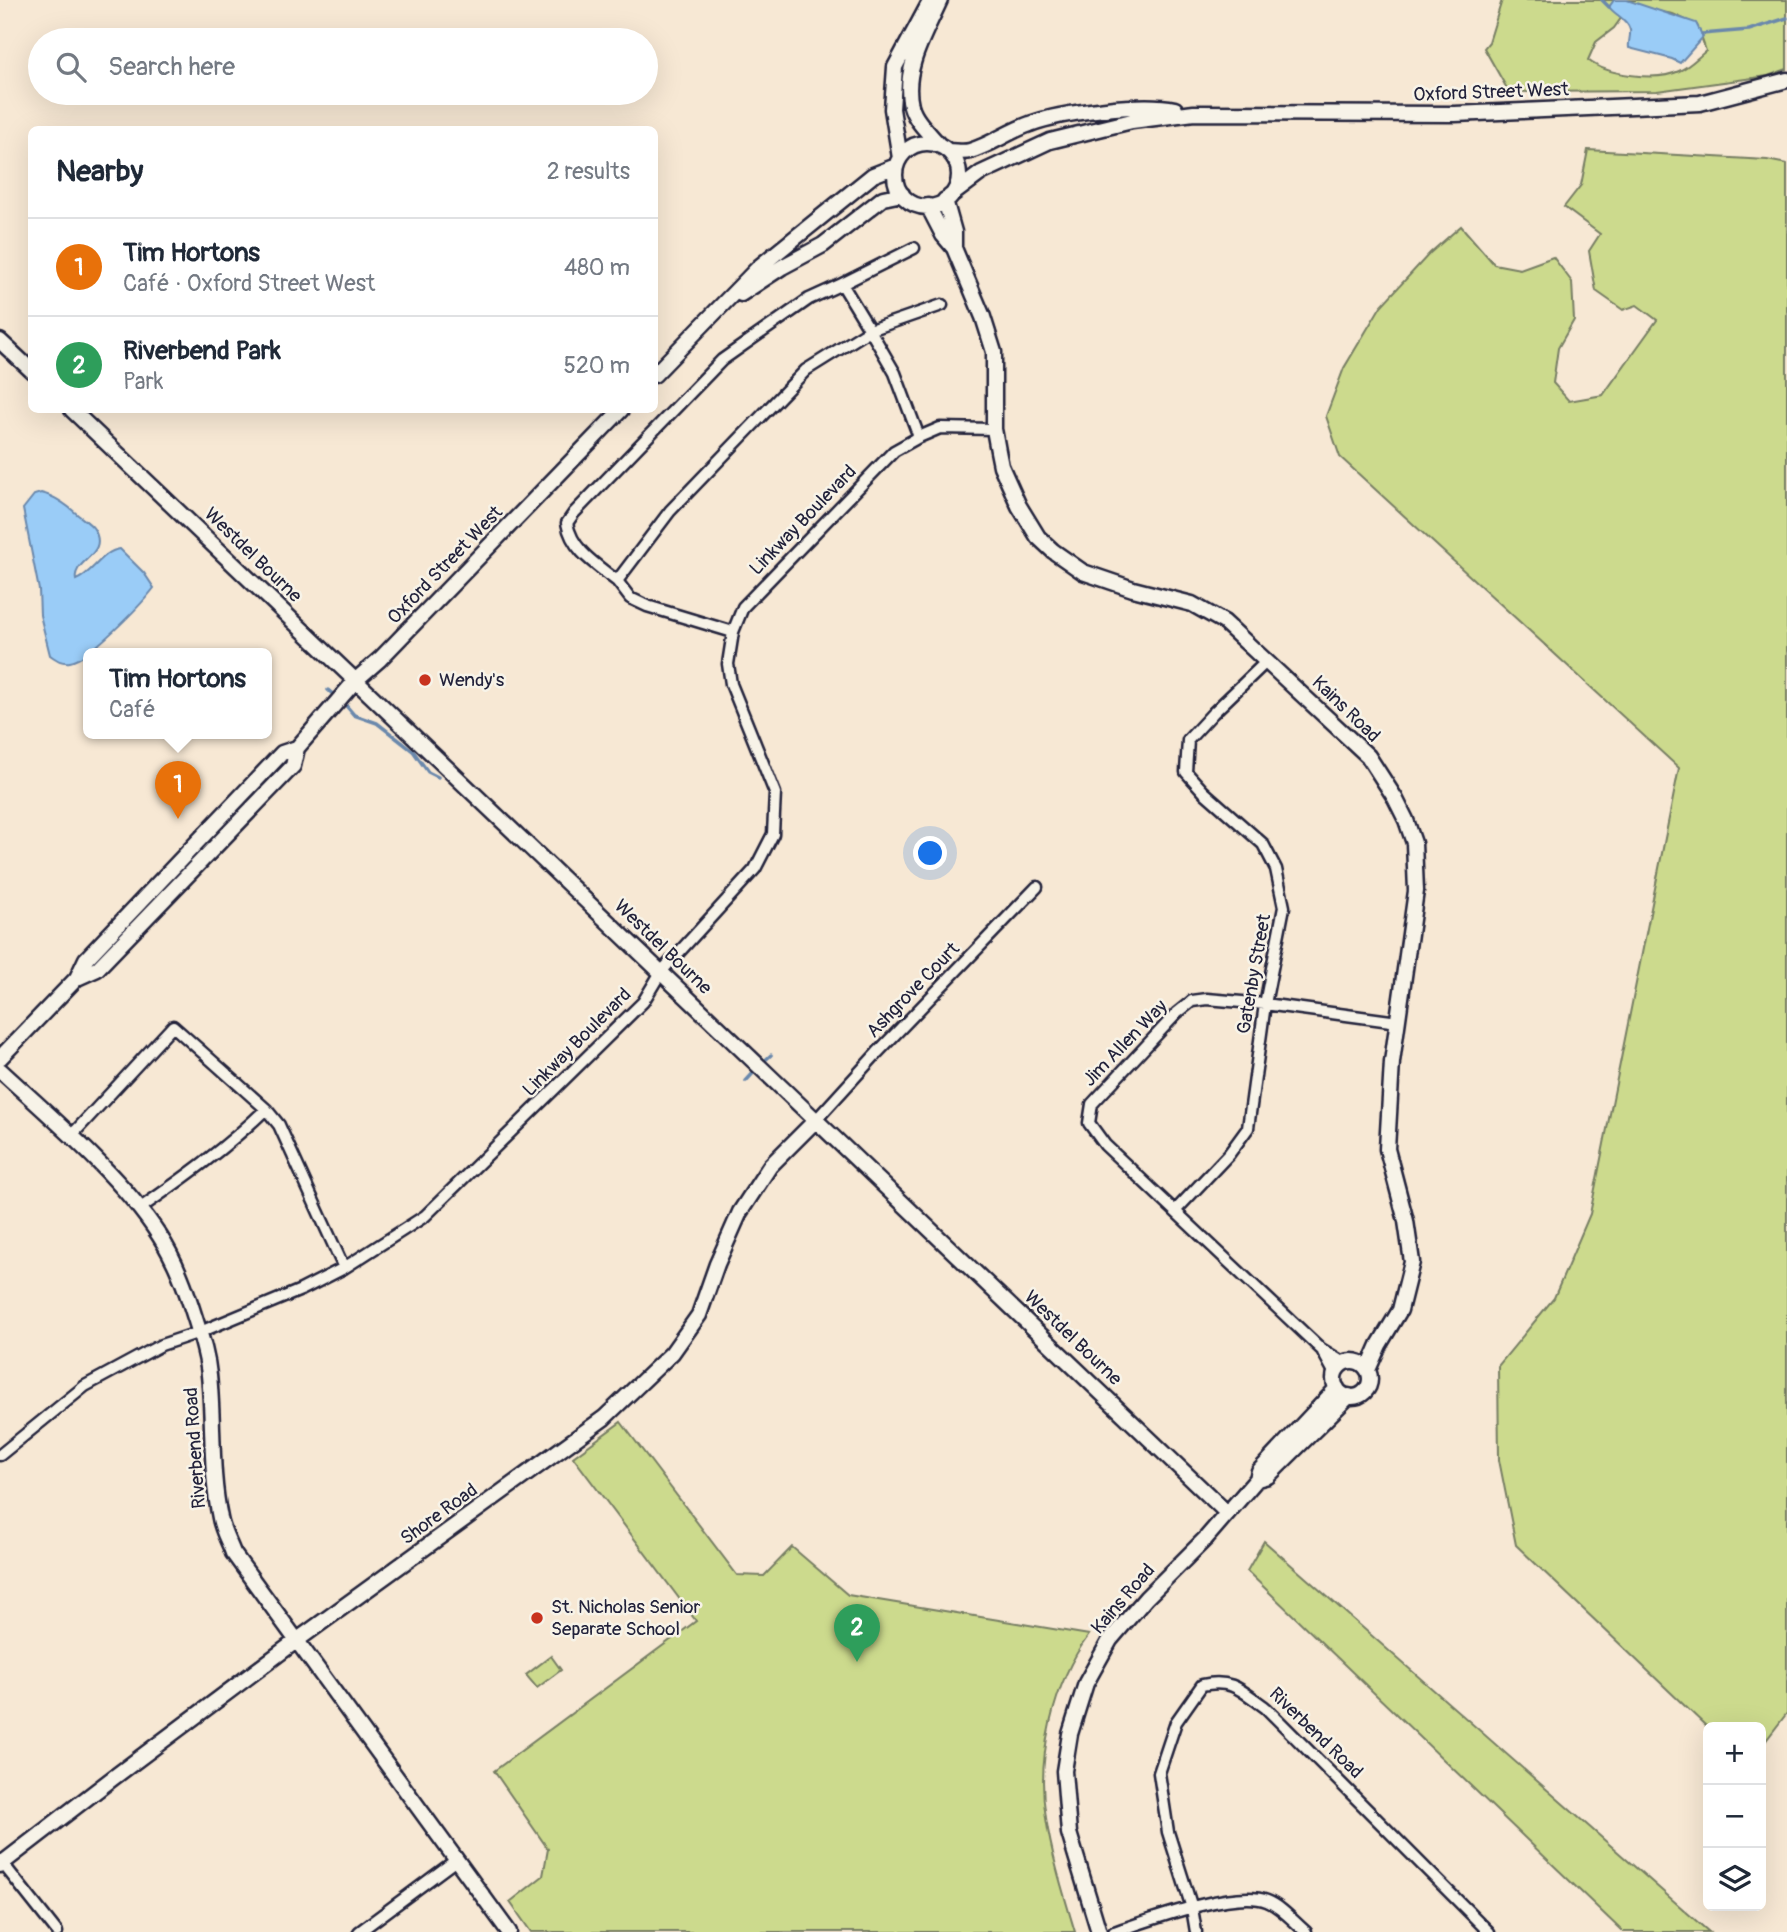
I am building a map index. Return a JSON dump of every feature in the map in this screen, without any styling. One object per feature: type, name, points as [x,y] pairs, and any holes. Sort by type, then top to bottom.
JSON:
[{"type":"street","points":[[931,0],[895,67],[892,109],[898,162],[895,177],[902,194],[913,204],[928,206],[947,198],[958,179],[954,159],[918,120],[911,105],[910,65],[940,0]]},
{"type":"street","name":"Oxford Street West","points":[[947,198],[981,173],[1050,141],[1132,121],[1194,113],[1455,114],[1700,103],[1787,80]]},
{"type":"street","name":"Oxford Street West","points":[[944,149],[968,151],[1028,124],[1060,114],[1167,107],[1194,113]]},
{"type":"street","points":[[658,371],[759,267],[873,175],[898,162],[906,151],[922,144],[944,149]]},
{"type":"street","points":[[722,307],[782,267],[823,245],[883,198],[902,194]]},
{"type":"street","name":"Kains Road","points":[[947,198],[954,232],[954,248]]},
{"type":"street","name":"Kains Road","points":[[928,206],[943,235],[954,248],[983,317],[994,352],[994,429],[1001,466],[1019,506],[1038,537],[1083,572],[1133,589],[1192,604],[1224,622],[1368,756],[1406,820],[1414,844],[1416,891],[1389,1103],[1387,1149],[1406,1221],[1412,1262],[1400,1310],[1378,1345],[1368,1370],[1370,1382],[1367,1388],[1357,1396],[1344,1377]]},
{"type":"street","points":[[733,632],[647,606],[630,598],[617,582],[575,545],[569,535],[567,523],[722,360],[809,299],[914,248]]},
{"type":"street","points":[[842,284],[895,373],[919,437]]},
{"type":"street","points":[[617,582],[670,511],[806,370],[870,330],[942,305]]},
{"type":"street","points":[[0,341],[28,367]]},
{"type":"street","name":"Westdel Bourne","points":[[75,413],[1226,1512]]},
{"type":"street","name":"Oxford Street West","points":[[0,1058],[77,978],[97,969],[293,766],[297,748],[356,680],[380,659],[618,413]]},
{"type":"street","name":"Linkway Boulevard","points":[[0,1455],[85,1386],[161,1345],[200,1332],[301,1290],[344,1268],[425,1216],[643,1002],[661,972],[755,869],[773,834],[775,793],[731,684],[728,664],[733,632],[743,607],[894,451],[940,428],[994,429]]},
{"type":"street","name":"Gatenby Street","points":[[1176,1210],[1229,1154],[1248,1128],[1265,1004],[1284,907],[1276,869],[1263,844],[1204,792],[1186,772],[1188,740],[1267,661]]},
{"type":"street","name":"Ashgrove Court","points":[[816,1120],[1037,887]]},
{"type":"street","name":"Jim Allen Way","points":[[1344,1377],[1321,1349],[1105,1145],[1089,1123],[1092,1104],[1177,1013],[1192,1001],[1207,999],[1265,1004],[1398,1023]]},
{"type":"street","points":[[71,1136],[173,1026],[266,1109],[279,1125],[344,1268]]},
{"type":"street","name":"Riverbend Road","points":[[0,1070],[71,1136],[139,1209],[159,1235],[188,1291],[200,1332],[209,1374],[213,1477],[220,1521],[239,1562],[509,1932]]},
{"type":"street","points":[[139,1209],[238,1137],[266,1109]]},
{"type":"street","name":"Shore Road","points":[[1,1863],[296,1641],[604,1418],[672,1353],[699,1314],[740,1212],[770,1166],[816,1120]]},
{"type":"street","name":"Kains Road","points":[[1099,1932],[1069,1833],[1064,1772],[1070,1734],[1086,1683],[1110,1640],[1146,1598],[1206,1538],[1256,1479],[1268,1476],[1344,1377],[1378,1345]]},
{"type":"street","points":[[1344,1377],[1368,1370]]},
{"type":"street","name":"Riverbend Road","points":[[1196,1932],[1192,1908],[1168,1832],[1159,1773],[1176,1722],[1202,1685],[1217,1682],[1233,1684],[1266,1708],[1489,1932]]},
{"type":"street","points":[[359,1932],[456,1860]]},
{"type":"street","points":[[1,1863],[57,1932]]},
{"type":"street","points":[[1114,1932],[1192,1908],[1239,1898],[1266,1901],[1306,1932]]},
{"type":"green space","points":[[1502,0],[1787,0],[1787,69],[1768,76],[1657,91],[1509,92],[1484,48],[1489,42]],"holes":[[[1640,8],[1673,14],[1697,25],[1706,51],[1683,69],[1658,76],[1632,75],[1607,70],[1588,60],[1596,42],[1614,28],[1627,10]]]},
{"type":"green space","points":[[1588,150],[1767,160],[1787,164],[1787,1713],[1766,1740],[1766,1722],[1703,1723],[1516,1545],[1499,1460],[1498,1366],[1554,1298],[1590,1214],[1679,768],[1340,457],[1326,416],[1344,368],[1381,306],[1430,253],[1461,226],[1494,264],[1520,269],[1553,257],[1572,282],[1574,320],[1558,348],[1553,383],[1569,401],[1603,395],[1657,320],[1637,305],[1623,310],[1596,291],[1589,251],[1600,234],[1564,207],[1581,185]]},
{"type":"green space","points":[[621,1422],[737,1575],[764,1576],[792,1547],[848,1595],[1089,1635],[1076,1654],[1057,1698],[1050,1722],[1043,1771],[1046,1818],[1075,1932],[531,1932],[510,1902],[543,1876],[548,1849],[494,1771],[696,1621],[573,1457]]},
{"type":"green space","points":[[1264,1541],[1709,1932],[1623,1932],[1247,1571]]},
{"type":"green space","points":[[551,1656],[561,1670],[537,1688],[526,1675]]},
{"type":"water","points":[[1614,0],[1627,0],[1696,23],[1703,37],[1680,63],[1629,48],[1629,26],[1609,7]]},
{"type":"water","points":[[41,493],[56,499],[94,529],[98,538],[97,545],[79,567],[76,580],[108,554],[120,549],[144,573],[154,588],[101,642],[94,648],[83,648],[83,656],[70,662],[59,661],[50,655],[40,615],[39,590],[23,509],[34,495]]},
{"type":"waterway","points":[[1602,0],[1609,7]]},
{"type":"waterway","points":[[1702,34],[1749,30],[1787,18]]},
{"type":"waterway","points":[[328,690],[337,698]]},
{"type":"waterway","points":[[343,702],[354,715],[377,723],[413,751],[428,772],[438,777]]},
{"type":"waterway","points":[[761,1064],[771,1055]]},
{"type":"waterway","points":[[746,1081],[756,1070]]},
{"type":"place","name":"Wendy's","points":[[425,680]]},
{"type":"place","name":"Tim Hortons","points":[[178,819]]},
{"type":"place","name":"St. Nicholas Senior Separate School","points":[[537,1618]]},
{"type":"place","name":"Riverbend Park","points":[[857,1662]]}]
